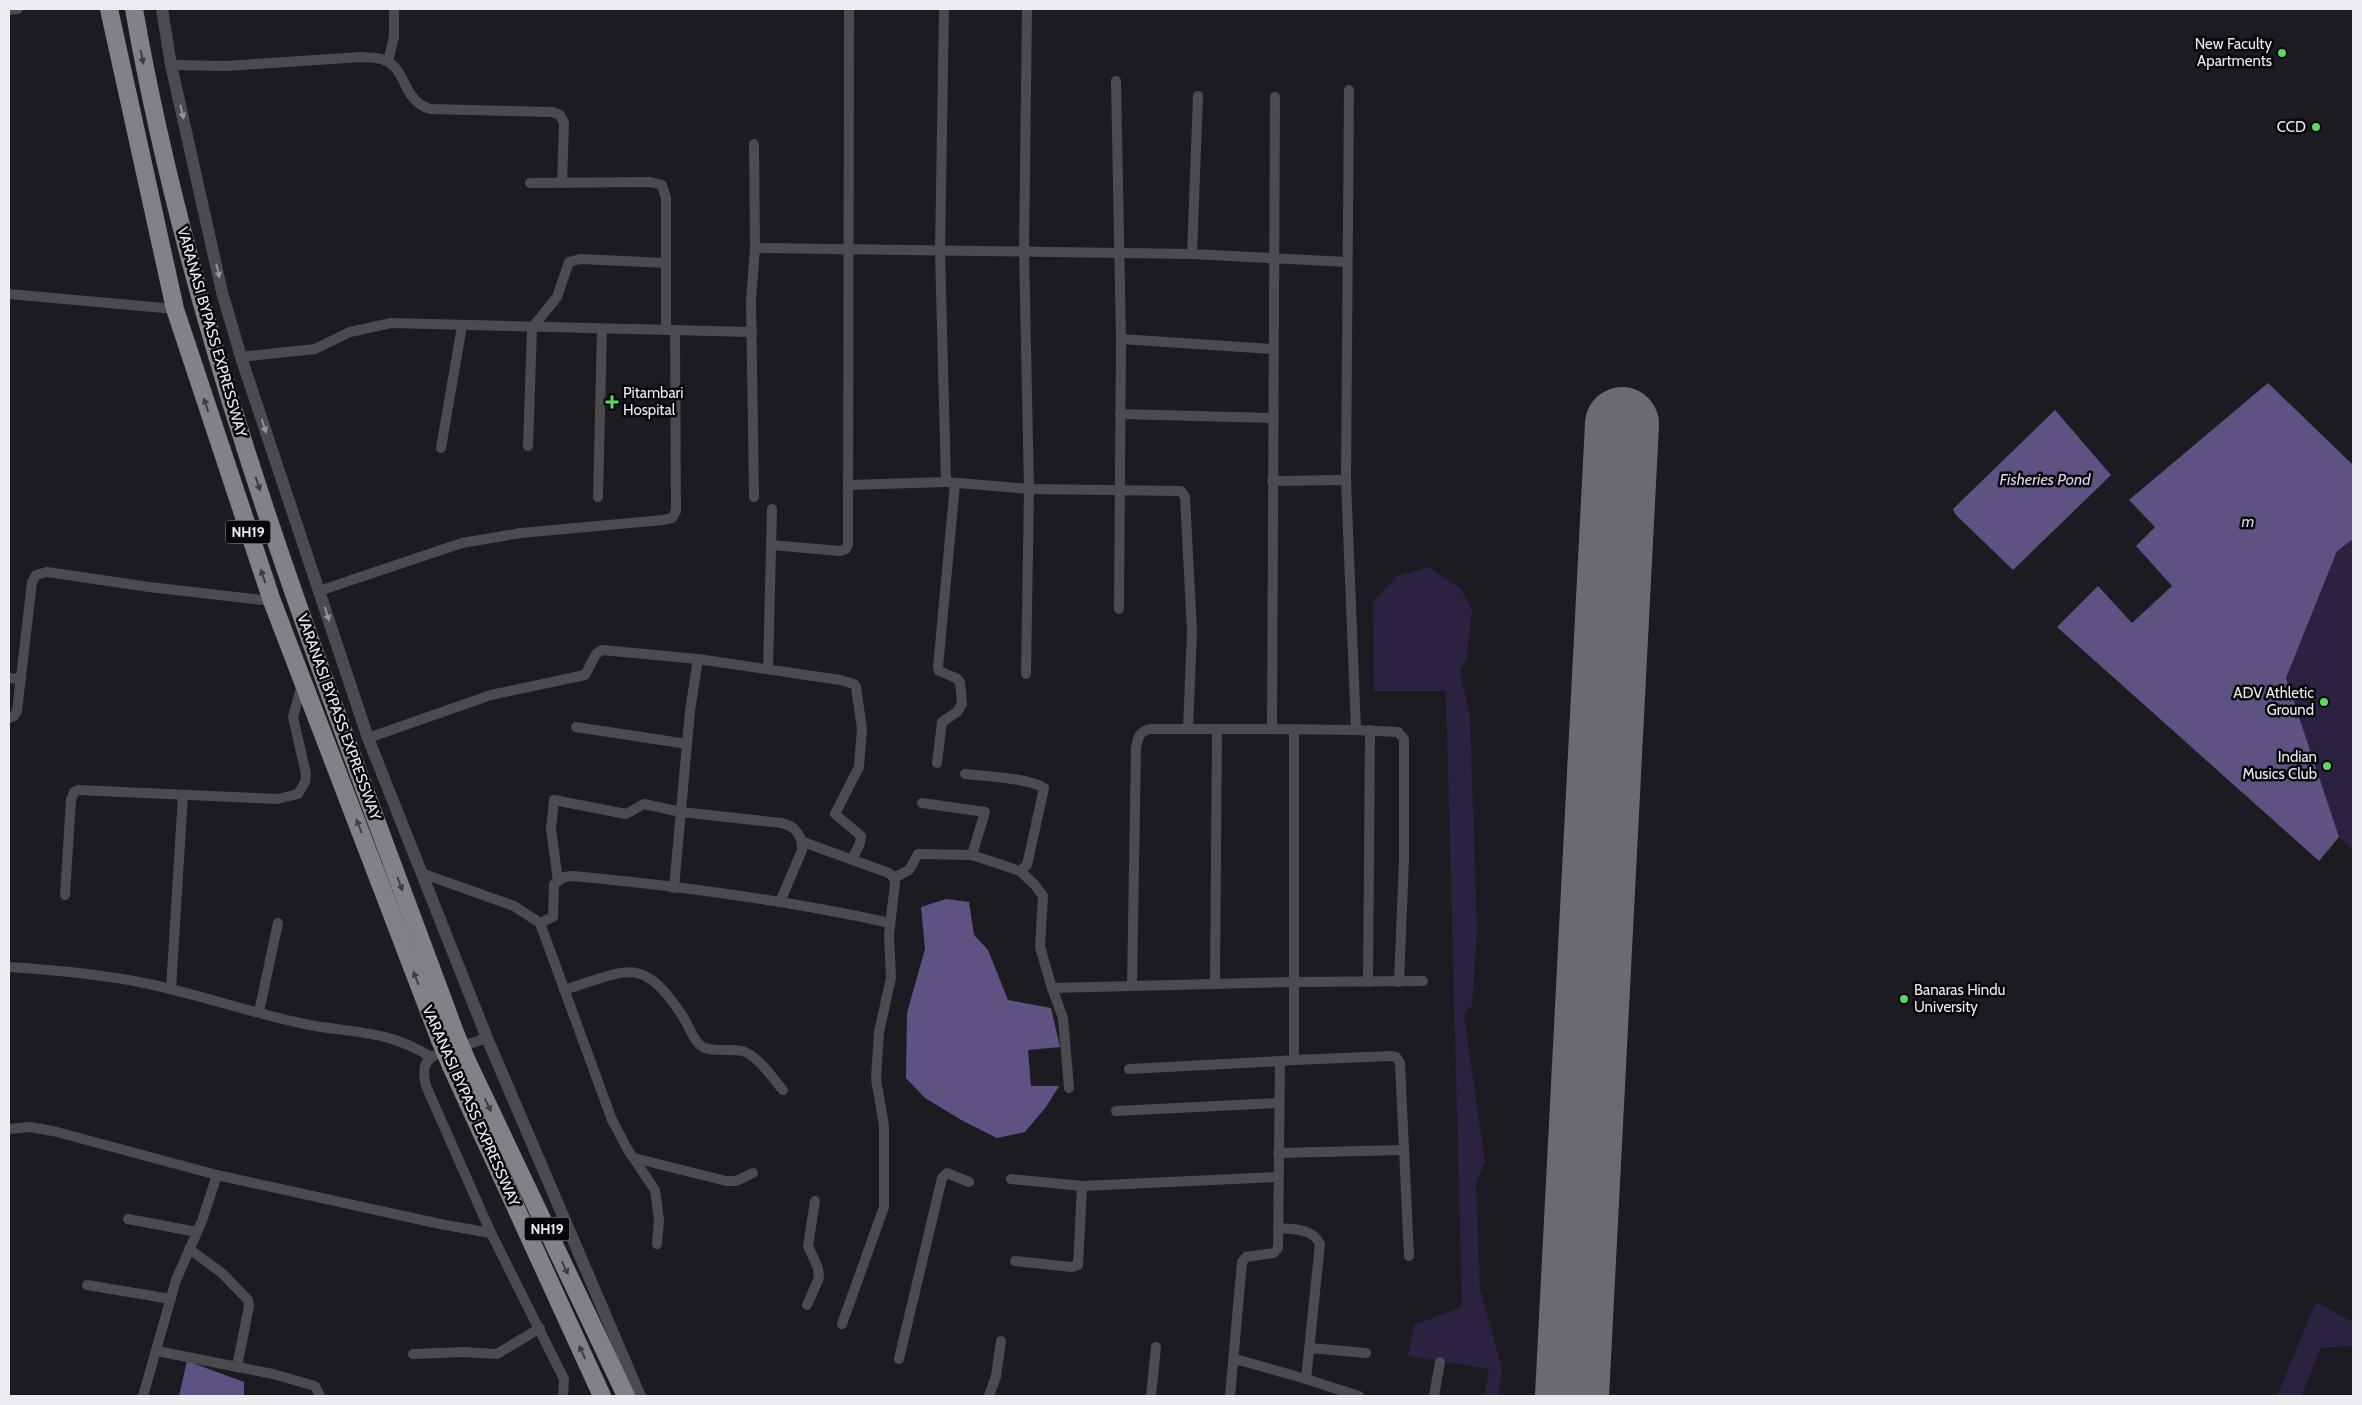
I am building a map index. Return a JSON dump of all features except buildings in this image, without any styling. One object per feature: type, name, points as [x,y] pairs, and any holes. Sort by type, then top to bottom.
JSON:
[{"type":"highway","name":"VARANASI BYPASS EXPRESSWAY","points":[[109,9],[175,309],[272,602],[459,1064],[602,1396]]},
{"type":"highway","name":"VARANASI BYPASS EXPRESSWAY","points":[[134,9],[147,85],[196,285],[246,448],[448,1037]]},
{"type":"highway","name":"VARANASI BYPASS EXPRESSWAY","points":[[459,1064],[626,1396]]},
{"type":"street","points":[[9,10],[18,9]]},
{"type":"street","points":[[162,9],[171,65],[222,292],[241,357],[368,738],[487,1038],[640,1396]]},
{"type":"street","points":[[388,61],[394,37],[394,9]]},
{"type":"street","points":[[771,545],[840,551],[846,549],[848,544],[849,9]]},
{"type":"street","points":[[938,763],[942,722],[957,712],[962,704],[960,682],[956,678],[939,671],[938,667],[951,483],[940,251],[944,9]]},
{"type":"street","points":[[1026,674],[1029,489],[1024,251],[1027,9]]},
{"type":"street","points":[[171,65],[226,66],[382,58],[388,61],[402,77],[415,102],[423,107],[468,111],[552,112],[560,115],[564,123],[562,183]]},
{"type":"street","points":[[1116,81],[1121,339],[1119,609]]},
{"type":"street","points":[[1349,90],[1346,480],[1356,730]]},
{"type":"street","points":[[1192,254],[1198,96]]},
{"type":"street","points":[[1272,730],[1272,349],[1275,258],[1275,97]]},
{"type":"street","points":[[754,144],[755,248],[752,332],[754,497]]},
{"type":"street","points":[[319,591],[462,543],[521,533],[663,520],[672,518],[676,511],[666,263],[666,198],[662,185],[652,182],[530,183]]},
{"type":"street","points":[[755,248],[1192,254],[1347,262]]},
{"type":"street","points":[[528,446],[532,328],[556,297],[565,268],[573,259],[666,263]]},
{"type":"street","points":[[9,294],[175,309]]},
{"type":"street","points":[[241,357],[315,349],[350,332],[391,323],[752,332]]},
{"type":"street","points":[[441,448],[462,326]]},
{"type":"street","points":[[598,497],[602,329]]},
{"type":"street","points":[[1121,339],[1272,349]]},
{"type":"street","points":[[1120,414],[1272,418]]},
{"type":"street","points":[[1272,481],[1346,480]]},
{"type":"street","points":[[848,485],[951,483],[1029,489],[1182,491],[1185,497],[1192,632],[1188,729]]},
{"type":"street","points":[[768,668],[772,510]]},
{"type":"street","points":[[9,718],[14,716],[17,711],[32,582],[36,575],[47,572],[149,588],[272,602]]},
{"type":"street","points":[[368,738],[491,694],[585,675],[596,654],[602,650],[768,668],[848,682],[856,687],[862,729],[859,767],[856,777],[835,814],[861,836],[860,843],[852,860]]},
{"type":"street","points":[[674,888],[694,673],[698,659]]},
{"type":"street","points":[[9,678],[21,679]]},
{"type":"street","points":[[65,895],[74,792],[78,790],[277,800],[298,794],[305,782],[306,774],[293,717],[303,680]]},
{"type":"street","points":[[576,727],[688,744]]},
{"type":"street","points":[[1132,986],[1136,748],[1138,737],[1142,732],[1150,729],[1370,730],[1398,732],[1404,739],[1404,860],[1399,982]]},
{"type":"street","points":[[1215,984],[1217,729]]},
{"type":"street","points":[[1368,982],[1370,730]]},
{"type":"street","points":[[1294,731],[1294,1060]]},
{"type":"street","points":[[964,774],[1004,778],[1044,788],[1027,865],[1020,871]]},
{"type":"street","points":[[171,989],[183,795]]},
{"type":"street","points":[[558,881],[551,829],[554,800],[626,814],[644,804],[681,812],[787,824],[794,828],[803,842],[889,873],[894,878]]},
{"type":"street","points":[[922,803],[985,812],[972,855]]},
{"type":"street","points":[[780,902],[802,850],[803,842]]},
{"type":"street","points":[[894,878],[909,870],[918,854],[972,855],[1020,871],[1043,896],[1039,934],[1040,947],[1063,1018],[1069,1088]]},
{"type":"street","points":[[421,872],[514,906],[540,923],[609,1111],[634,1158],[655,1190],[659,1220],[657,1244]]},
{"type":"street","points":[[540,923],[553,917],[553,889],[558,881],[573,876],[780,902],[890,923]]},
{"type":"street","points":[[842,1324],[884,1206],[884,1126],[876,1078],[880,1032],[891,978],[890,923],[894,878]]},
{"type":"street","points":[[259,1012],[278,924]]},
{"type":"street","points":[[9,974],[9,967],[80,973],[171,989],[320,1028],[396,1038],[431,1057]]},
{"type":"street","points":[[564,990],[621,972],[636,973],[652,979],[671,997],[696,1041],[702,1047],[747,1053],[784,1090]]},
{"type":"street","points":[[1052,988],[1423,981]]},
{"type":"street","points":[[487,1038],[431,1057],[423,1073],[426,1086],[491,1233],[564,1379],[563,1396]]},
{"type":"street","points":[[1130,1069],[1390,1056],[1396,1058],[1400,1064],[1409,1256]]},
{"type":"street","points":[[1230,1396],[1235,1359],[1242,1262],[1246,1257],[1274,1253],[1278,1248],[1280,1061]]},
{"type":"street","points":[[1116,1111],[1279,1103]]},
{"type":"street","points":[[9,1129],[29,1127],[53,1131],[217,1175],[440,1224],[491,1233]]},
{"type":"street","points":[[1278,1153],[1404,1150]]},
{"type":"street","points":[[634,1158],[726,1181],[736,1181],[753,1174]]},
{"type":"street","points":[[899,1359],[942,1178],[947,1173],[969,1182]]},
{"type":"street","points":[[144,1396],[176,1280],[197,1232],[217,1175]]},
{"type":"street","points":[[1011,1179],[1082,1186],[1278,1177]]},
{"type":"street","points":[[1015,1261],[1072,1267],[1078,1265],[1082,1186]]},
{"type":"street","points":[[806,1305],[819,1278],[818,1268],[808,1246],[815,1201]]},
{"type":"street","points":[[128,1218],[197,1232]]},
{"type":"street","points":[[1278,1228],[1310,1232],[1316,1236],[1320,1244],[1306,1379]]},
{"type":"street","points":[[189,1250],[222,1273],[248,1300],[249,1306],[237,1367]]},
{"type":"street","points":[[87,1285],[171,1299]]},
{"type":"street","points":[[413,1354],[464,1352],[497,1354],[540,1328]]},
{"type":"street","points":[[989,1396],[996,1376],[1001,1341]]},
{"type":"street","points":[[1151,1396],[1156,1347]]},
{"type":"street","points":[[1310,1348],[1366,1353]]},
{"type":"street","points":[[157,1351],[237,1367],[315,1386],[320,1396]]},
{"type":"street","points":[[1235,1359],[1359,1396]]},
{"type":"street","points":[[1434,1396],[1440,1362]]},
{"type":"shaded area","name":"ADV Athletic Ground","points":[[2353,539],[2353,850],[2339,837],[2286,678],[2337,551]]},
{"type":"shaded area","points":[[1428,567],[1460,588],[1472,609],[1467,657],[1460,671],[1470,716],[1477,931],[1472,1005],[1464,1016],[1485,1162],[1476,1184],[1480,1289],[1502,1369],[1498,1396],[1484,1396],[1489,1369],[1408,1356],[1414,1325],[1462,1307],[1446,691],[1374,691],[1373,602],[1397,576]]},
{"type":"shaded area","points":[[2316,1302],[2353,1322],[2353,1346],[2321,1348],[2301,1396],[2277,1396]]},
{"type":"water","name":"m","points":[[2268,383],[2353,465],[2353,539],[2337,551],[2286,678],[2339,837],[2319,861],[2057,627],[2098,586],[2132,623],[2172,586],[2136,546],[2155,527],[2129,500]]},
{"type":"water","name":"Fisheries Pond","points":[[2055,410],[2111,475],[2013,570],[1956,515],[1953,509]]},
{"type":"water","points":[[946,899],[969,902],[974,935],[988,950],[1008,1000],[1051,1008],[1060,1047],[1028,1050],[1031,1086],[1059,1086],[1046,1107],[1025,1132],[997,1138],[963,1121],[925,1098],[906,1078],[907,1013],[925,949],[921,907]]},
{"type":"water","points":[[187,1361],[244,1382],[244,1396],[179,1396]]},
{"type":"runway","points":[[1572,1396],[1622,424]]},
{"type":"place","name":"New Faculty Apartments","points":[[2282,53]]},
{"type":"place","name":"CCD","points":[[2316,127]]},
{"type":"place","name":"Pitambari Hospital","points":[[612,402]]},
{"type":"place","name":"ADV Athletic Ground","points":[[2324,702]]},
{"type":"place","name":"Indian Musics Club","points":[[2327,766]]},
{"type":"place","name":"Banaras Hindu University","points":[[1904,999]]}]
